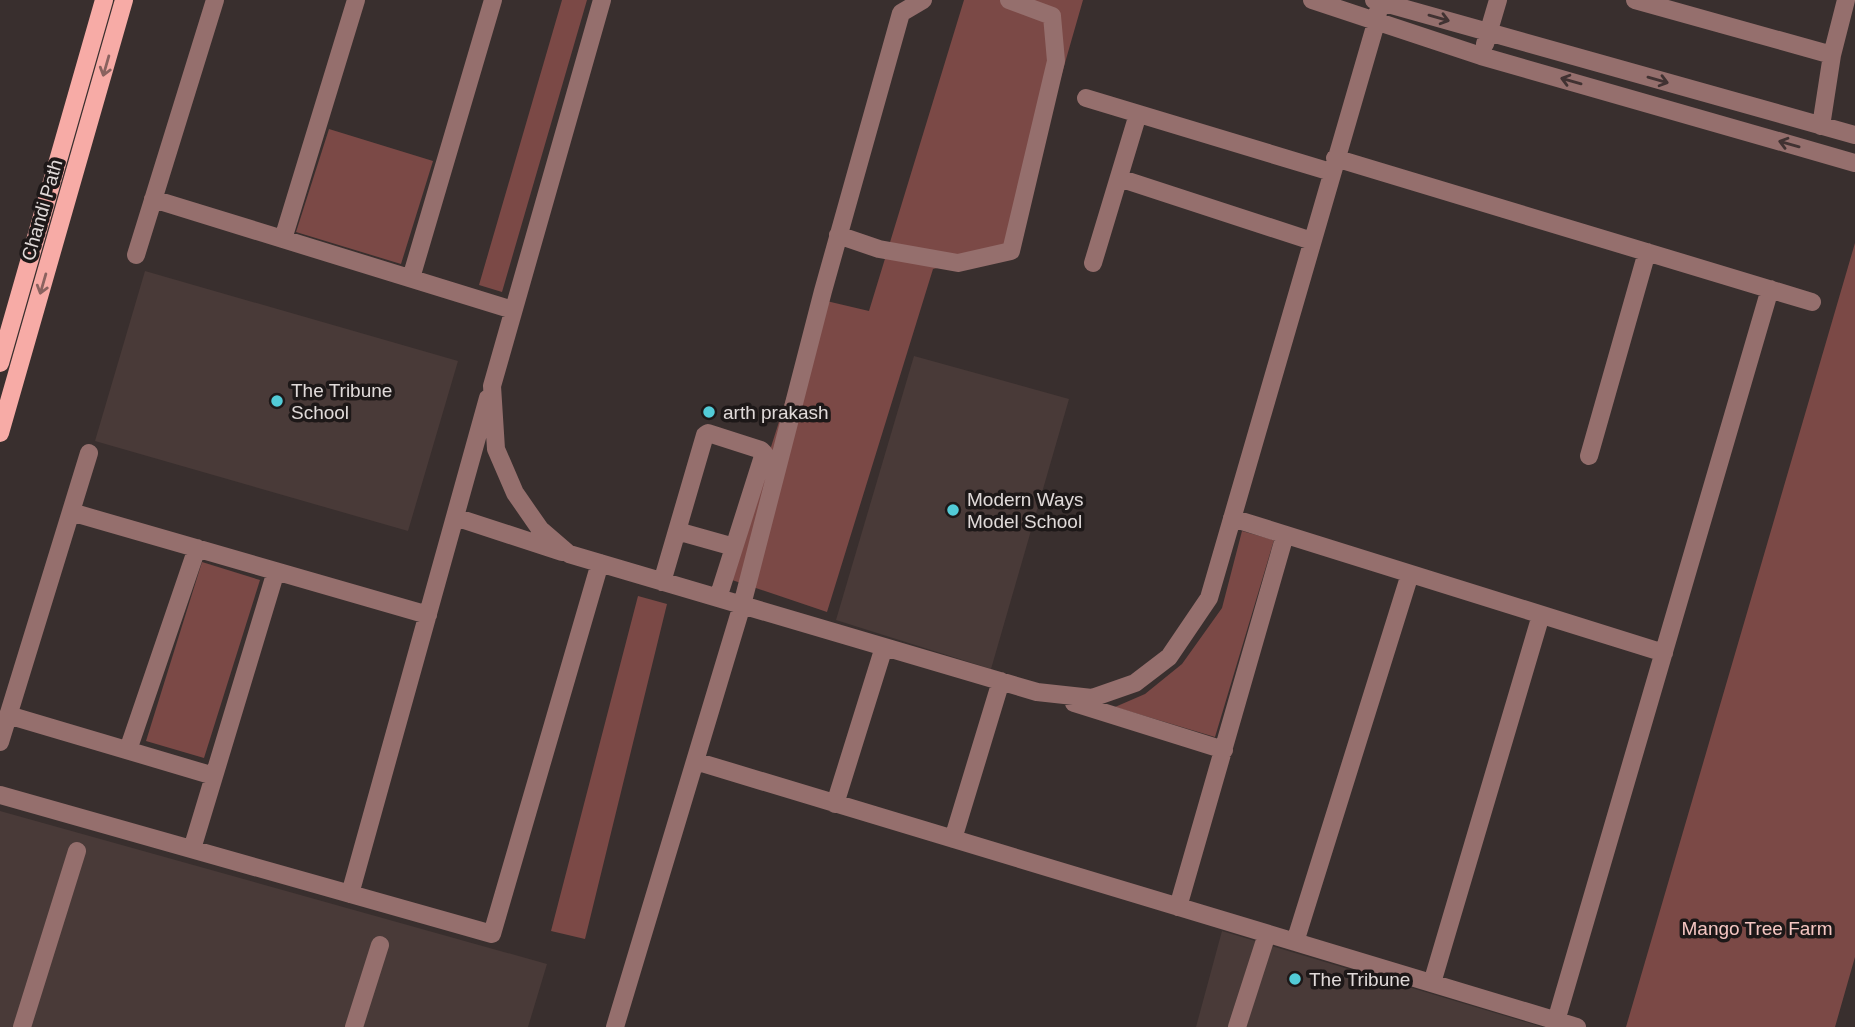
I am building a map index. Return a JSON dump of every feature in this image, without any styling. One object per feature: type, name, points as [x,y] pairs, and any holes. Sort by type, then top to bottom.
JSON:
[{"type":"main road","name":"Chandi Path","points":[[0,363],[104,0]]},
{"type":"main road","name":"Chandi Path","points":[[0,433],[124,0]]},
{"type":"street","points":[[136,255],[215,0]]},
{"type":"street","points":[[283,239],[356,0]]},
{"type":"street","points":[[411,278],[493,0]]},
{"type":"street","points":[[350,894],[602,0]]},
{"type":"street","points":[[615,1027],[742,605],[838,235],[901,13],[923,0]]},
{"type":"street","points":[[838,235],[878,249],[958,263],[1011,251],[1056,61],[1052,16],[1009,0]]},
{"type":"street","points":[[1312,0],[1481,55],[1855,163]]},
{"type":"street","points":[[1481,55],[1498,0]]},
{"type":"street","points":[[1635,0],[1832,55]]},
{"type":"street","points":[[1821,126],[1832,55],[1846,0]]},
{"type":"street","points":[[1037,692],[1092,698],[1135,683],[1170,657],[1209,598],[1333,165],[1377,23],[1377,1],[1855,135]]},
{"type":"street","points":[[1086,98],[1647,252],[1812,302]]},
{"type":"street","points":[[1093,263],[1138,114]]},
{"type":"street","points":[[1119,178],[1312,241]]},
{"type":"street","points":[[153,199],[513,310]]},
{"type":"street","points":[[1589,456],[1647,252]]},
{"type":"street","points":[[1556,1021],[1770,289]]},
{"type":"street","points":[[492,386],[496,449],[515,493],[540,529],[569,554]]},
{"type":"street","points":[[662,582],[705,435],[708,433],[764,453],[718,598]]},
{"type":"street","points":[[0,742],[89,453]]},
{"type":"street","points":[[71,512],[428,615]]},
{"type":"street","points":[[455,517],[569,554],[1001,681],[1224,750]]},
{"type":"street","points":[[1232,518],[1664,653]]},
{"type":"street","points":[[677,531],[734,547]]},
{"type":"street","points":[[1178,907],[1285,535]]},
{"type":"street","points":[[128,750],[197,548]]},
{"type":"street","points":[[0,795],[492,933],[600,563]]},
{"type":"street","points":[[192,849],[276,571]]},
{"type":"street","points":[[1295,942],[1410,574]]},
{"type":"street","points":[[1433,984],[1541,615]]},
{"type":"street","points":[[835,804],[884,647]]},
{"type":"street","points":[[953,839],[1001,681]]},
{"type":"street","points":[[8,715],[214,776]]},
{"type":"street","points":[[695,761],[1577,1027]]},
{"type":"street","points":[[22,1027],[77,851]]},
{"type":"street","points":[[1237,1027],[1268,934]]},
{"type":"street","points":[[354,1027],[380,945]]},
{"type":"shaded area","name":"The Tribune School","points":[[145,271],[458,361],[408,531],[95,441]]},
{"type":"shaded area","name":"Modern Ways Model School","points":[[914,356],[1069,399],[991,669],[836,620]]},
{"type":"shaded area","points":[[0,811],[547,964],[528,1027],[0,1027]]},
{"type":"shaded area","name":"The Tribune","points":[[1222,931],[1542,1027],[1196,1027]]},
{"type":"green space","points":[[562,0],[587,0],[502,292],[479,285]]},
{"type":"green space","points":[[964,0],[1083,0],[1011,251],[933,269],[827,612],[729,579],[818,299],[869,311]]},
{"type":"green space","points":[[329,129],[433,161],[401,264],[296,232]]},
{"type":"green space","name":"Mango Tree Farm","points":[[1855,243],[1855,957],[1835,1027],[1626,1027]]},
{"type":"green space","points":[[1242,531],[1274,540],[1215,737],[1115,707],[1145,694],[1182,664],[1222,608]]},
{"type":"green space","points":[[202,562],[260,580],[204,758],[146,741]]},
{"type":"green space","points":[[638,596],[667,604],[585,939],[551,931]]},
{"type":"place","name":"The Tribune School","points":[[277,401]]},
{"type":"place","name":"arth prakash","points":[[709,412]]},
{"type":"place","name":"Modern Ways Model School","points":[[953,510]]},
{"type":"place","name":"The Tribune","points":[[1295,979]]}]
